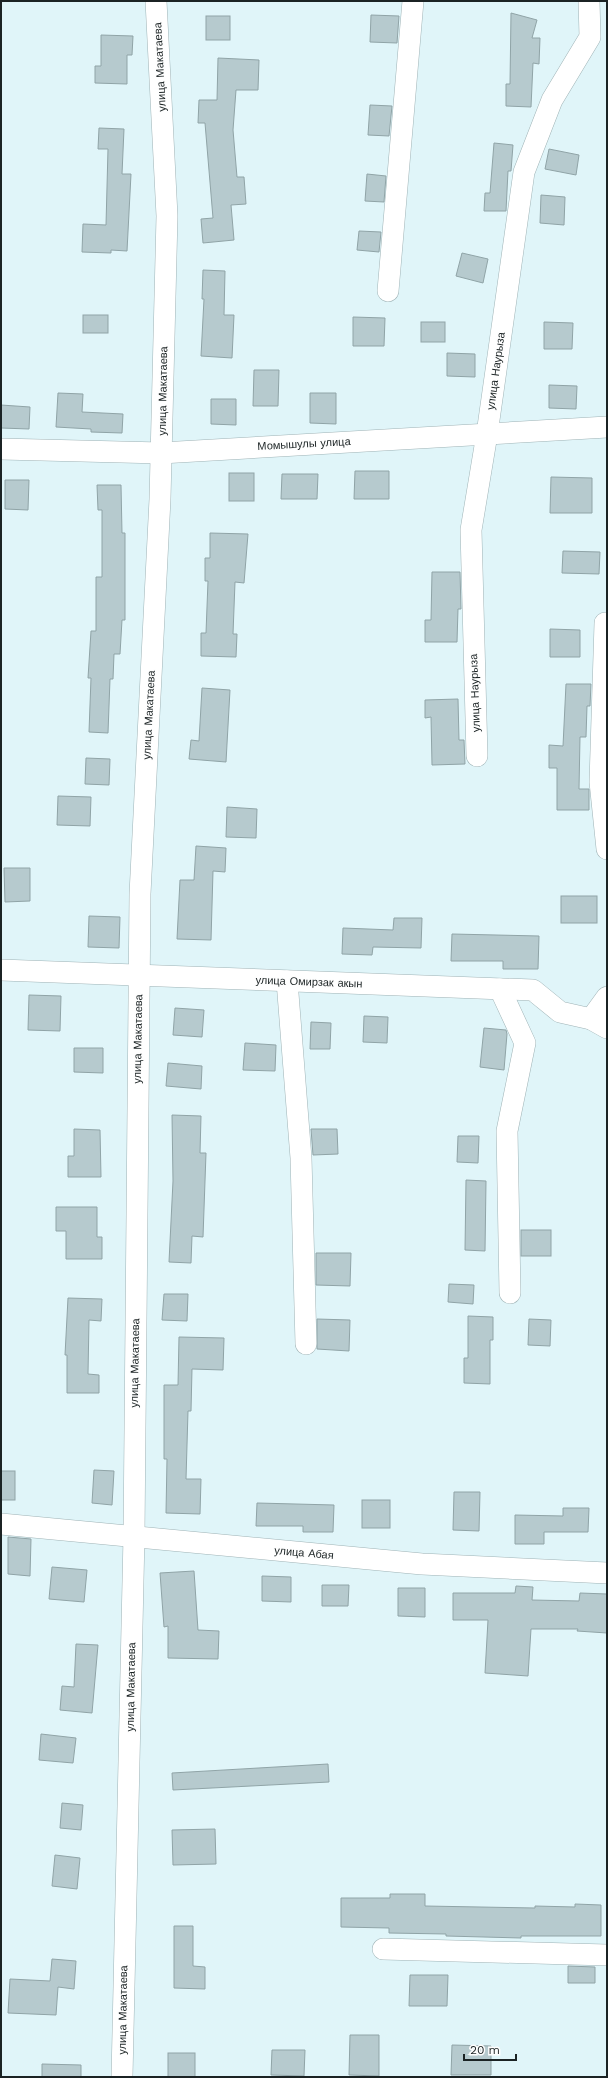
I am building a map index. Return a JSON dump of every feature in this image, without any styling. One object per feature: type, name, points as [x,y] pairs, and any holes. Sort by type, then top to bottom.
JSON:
[{"type":"street","name":"улица Макатаева","points":[[122,2077],[134,1536],[140,894],[162,453],[167,216],[156,1]]},
{"type":"street","points":[[388,291],[413,1]]},
{"type":"street","name":"улица Наурыза","points":[[477,756],[471,530],[487,434],[524,172],[552,100],[590,37],[590,1]]},
{"type":"street","name":"Момышулы улица","points":[[1,449],[162,453],[607,427]]},
{"type":"street","points":[[605,623],[600,782],[607,849]]},
{"type":"street","name":"улица Омирзак акын","points":[[1,970],[533,990],[560,1012],[599,1024]]},
{"type":"street","points":[[287,981],[301,1158],[306,1344]]},
{"type":"street","points":[[500,989],[525,1043],[507,1131],[510,1293]]},
{"type":"street","points":[[599,1024],[607,997]]},
{"type":"street","name":"улица Абая","points":[[1,1524],[422,1564],[607,1573]]},
{"type":"street","points":[[383,1949],[607,1955]]},
{"type":"building","points":[[511,13],[537,20],[532,38],[540,38],[539,64],[533,63],[531,107],[506,106],[506,84],[510,84]]},
{"type":"building","points":[[371,15],[399,16],[397,43],[370,42]]},
{"type":"building","points":[[206,16],[230,16],[230,40],[206,40]]},
{"type":"building","points":[[101,35],[133,36],[132,55],[127,55],[127,84],[95,83],[95,66],[101,66]]},
{"type":"building","points":[[218,58],[259,60],[258,90],[236,90],[233,130],[237,177],[244,177],[246,204],[231,205],[234,240],[203,243],[201,219],[213,218],[205,123],[198,123],[199,100],[217,100]]},
{"type":"building","points":[[370,105],[392,106],[389,136],[368,135]]},
{"type":"building","points":[[99,128],[124,129],[122,174],[131,174],[127,251],[111,250],[111,253],[82,252],[83,224],[106,225],[108,149],[98,149]]},
{"type":"building","points":[[494,143],[513,145],[511,171],[508,171],[506,211],[484,211],[485,193],[490,193]]},
{"type":"building","points":[[549,149],[579,155],[576,175],[545,169]]},
{"type":"building","points":[[367,174],[386,176],[384,202],[365,201]]},
{"type":"building","points":[[541,195],[565,197],[564,225],[540,223]]},
{"type":"building","points":[[359,231],[381,232],[379,252],[357,250]]},
{"type":"building","points":[[462,253],[488,259],[483,283],[456,276]]},
{"type":"building","points":[[203,270],[225,271],[224,315],[234,315],[232,358],[201,356],[204,299],[202,299]]},
{"type":"building","points":[[83,315],[108,315],[108,333],[83,333]]},
{"type":"building","points":[[353,317],[385,318],[384,346],[353,346]]},
{"type":"building","points":[[421,322],[445,322],[445,342],[421,342]]},
{"type":"building","points":[[544,322],[573,323],[572,349],[544,349]]},
{"type":"building","points":[[447,353],[475,354],[475,377],[447,376]]},
{"type":"building","points":[[254,370],[279,370],[278,406],[253,406]]},
{"type":"building","points":[[549,385],[577,386],[576,409],[549,408]]},
{"type":"building","points":[[58,393],[83,394],[82,412],[123,414],[122,433],[91,432],[91,429],[56,427]]},
{"type":"building","points":[[310,393],[336,393],[336,424],[310,423]]},
{"type":"building","points":[[211,399],[236,399],[236,425],[211,424]]},
{"type":"building","points":[[1,405],[30,407],[29,429],[1,428]]},
{"type":"building","points":[[355,471],[389,471],[389,499],[354,499]]},
{"type":"building","points":[[229,473],[254,473],[254,501],[229,501]]},
{"type":"building","points":[[282,474],[318,474],[317,499],[281,499]]},
{"type":"building","points":[[551,477],[592,478],[592,513],[550,513]]},
{"type":"building","points":[[5,480],[29,480],[28,510],[5,509]]},
{"type":"building","points":[[97,485],[121,485],[122,533],[125,533],[125,620],[122,620],[120,654],[114,654],[113,679],[110,679],[108,733],[89,732],[91,678],[88,678],[91,631],[96,631],[96,577],[102,577],[102,510],[98,510]]},
{"type":"building","points":[[210,533],[248,534],[244,583],[235,582],[233,634],[237,634],[236,657],[201,656],[201,633],[206,633],[208,581],[205,581],[205,558],[210,558]]},
{"type":"building","points":[[563,551],[600,552],[599,574],[562,573]]},
{"type":"building","points":[[432,572],[460,572],[461,609],[458,609],[457,642],[425,642],[425,620],[431,620]]},
{"type":"building","points":[[550,629],[580,630],[580,657],[550,657]]},
{"type":"building","points":[[566,684],[591,684],[590,706],[587,706],[586,737],[580,737],[579,789],[589,789],[589,810],[557,810],[557,768],[549,768],[549,745],[563,746]]},
{"type":"building","points":[[202,688],[230,690],[226,762],[189,759],[191,740],[199,741]]},
{"type":"building","points":[[458,699],[459,740],[464,740],[465,764],[432,765],[431,717],[425,718],[425,700]]},
{"type":"building","points":[[86,758],[110,759],[109,785],[85,784]]},
{"type":"building","points":[[58,796],[91,797],[90,826],[57,825]]},
{"type":"building","points":[[227,807],[257,809],[256,838],[226,837]]},
{"type":"building","points":[[196,846],[226,848],[225,872],[213,871],[211,940],[177,939],[180,880],[194,880]]},
{"type":"building","points":[[4,868],[30,868],[30,901],[5,902]]},
{"type":"building","points":[[561,896],[597,896],[597,923],[561,923]]},
{"type":"building","points":[[89,916],[120,917],[119,948],[88,947]]},
{"type":"building","points":[[394,918],[422,918],[421,948],[373,947],[372,955],[342,954],[343,928],[393,930]]},
{"type":"building","points":[[452,934],[539,936],[538,969],[503,969],[503,961],[451,961]]},
{"type":"building","points":[[29,995],[61,996],[60,1031],[28,1030]]},
{"type":"building","points":[[175,1008],[204,1010],[202,1037],[173,1035]]},
{"type":"building","points":[[364,1016],[388,1017],[387,1043],[363,1042]]},
{"type":"building","points":[[311,1022],[331,1023],[330,1049],[310,1049]]},
{"type":"building","points":[[484,1028],[506,1030],[504,1070],[480,1067]]},
{"type":"building","points":[[245,1043],[276,1045],[275,1071],[243,1070]]},
{"type":"building","points":[[74,1048],[103,1048],[103,1073],[74,1072]]},
{"type":"building","points":[[168,1063],[202,1066],[201,1089],[166,1086]]},
{"type":"building","points":[[172,1115],[201,1116],[200,1153],[206,1153],[203,1237],[192,1236],[191,1263],[169,1262],[173,1181]]},
{"type":"building","points":[[74,1129],[100,1130],[101,1177],[68,1177],[68,1156],[74,1156]]},
{"type":"building","points":[[311,1129],[337,1129],[338,1154],[313,1155]]},
{"type":"building","points":[[458,1136],[479,1136],[478,1163],[457,1162]]},
{"type":"building","points":[[466,1180],[486,1181],[485,1251],[465,1250]]},
{"type":"building","points":[[56,1207],[97,1207],[97,1237],[102,1237],[102,1259],[66,1259],[66,1231],[56,1231]]},
{"type":"building","points":[[521,1230],[551,1230],[551,1256],[521,1256]]},
{"type":"building","points":[[316,1253],[351,1253],[350,1286],[316,1285]]},
{"type":"building","points":[[449,1284],[474,1285],[473,1304],[448,1302]]},
{"type":"building","points":[[164,1294],[188,1294],[187,1321],[162,1320]]},
{"type":"building","points":[[68,1298],[102,1299],[101,1321],[89,1320],[88,1374],[99,1375],[99,1393],[67,1393],[67,1355],[65,1355]]},
{"type":"building","points":[[468,1316],[493,1317],[493,1340],[490,1340],[490,1384],[464,1383],[464,1358],[468,1358]]},
{"type":"building","points":[[317,1319],[350,1320],[349,1351],[317,1349]]},
{"type":"building","points":[[529,1319],[551,1320],[550,1346],[528,1345]]},
{"type":"building","points":[[179,1337],[224,1338],[223,1370],[192,1369],[191,1411],[188,1411],[186,1479],[201,1479],[200,1514],[166,1513],[167,1459],[164,1459],[164,1385],[178,1385]]},
{"type":"building","points":[[94,1470],[114,1471],[112,1505],[92,1503]]},
{"type":"building","points":[[1,1471],[15,1471],[15,1500],[1,1500]]},
{"type":"building","points":[[454,1492],[480,1492],[479,1531],[453,1530]]},
{"type":"building","points":[[362,1500],[390,1500],[390,1528],[362,1528]]},
{"type":"building","points":[[257,1503],[334,1505],[333,1532],[303,1532],[303,1526],[256,1526]]},
{"type":"building","points":[[563,1508],[589,1508],[588,1532],[544,1532],[544,1544],[515,1544],[515,1515],[563,1516]]},
{"type":"building","points":[[8,1537],[31,1539],[30,1576],[8,1574]]},
{"type":"building","points":[[52,1567],[87,1570],[84,1602],[49,1599]]},
{"type":"building","points":[[194,1571],[198,1630],[219,1631],[218,1659],[168,1658],[168,1626],[164,1627],[160,1573]]},
{"type":"building","points":[[262,1576],[291,1577],[291,1602],[262,1601]]},
{"type":"building","points":[[322,1585],[349,1585],[348,1606],[322,1606]]},
{"type":"building","points":[[516,1586],[533,1587],[532,1600],[579,1601],[580,1593],[607,1594],[607,1633],[577,1631],[578,1629],[531,1629],[528,1676],[485,1673],[488,1620],[453,1620],[453,1593],[515,1593]]},
{"type":"building","points":[[398,1588],[425,1588],[425,1617],[398,1616]]},
{"type":"building","points":[[76,1644],[98,1645],[92,1713],[60,1710],[62,1686],[74,1687]]},
{"type":"building","points":[[41,1734],[76,1738],[73,1763],[39,1760]]},
{"type":"building","points":[[328,1764],[329,1782],[173,1790],[172,1773]]},
{"type":"building","points":[[62,1803],[83,1805],[81,1830],[60,1828]]},
{"type":"building","points":[[215,1829],[216,1864],[173,1865],[172,1830]]},
{"type":"building","points":[[55,1855],[80,1858],[77,1889],[52,1886]]},
{"type":"building","points":[[390,1894],[425,1894],[425,1906],[535,1908],[535,1906],[575,1907],[575,1904],[601,1905],[601,1936],[521,1936],[521,1938],[446,1936],[446,1934],[389,1933],[389,1928],[341,1927],[341,1898],[390,1898]]},
{"type":"building","points":[[174,1926],[193,1926],[193,1966],[205,1967],[205,1989],[174,1988]]},
{"type":"building","points":[[52,1959],[76,1961],[74,1989],[58,1987],[56,2015],[8,2013],[10,1979],[50,1981]]},
{"type":"building","points":[[568,1966],[595,1967],[595,1983],[568,1983]]},
{"type":"building","points":[[410,1975],[448,1975],[447,2006],[409,2006]]},
{"type":"building","points":[[350,2035],[379,2035],[379,2076],[349,2075]]},
{"type":"building","points":[[452,2045],[491,2046],[491,2075],[451,2075]]},
{"type":"building","points":[[272,2050],[305,2050],[304,2076],[271,2075]]},
{"type":"building","points":[[168,2053],[195,2053],[195,2077],[168,2077]]},
{"type":"building","points":[[42,2064],[81,2065],[81,2077],[42,2077]]}]
